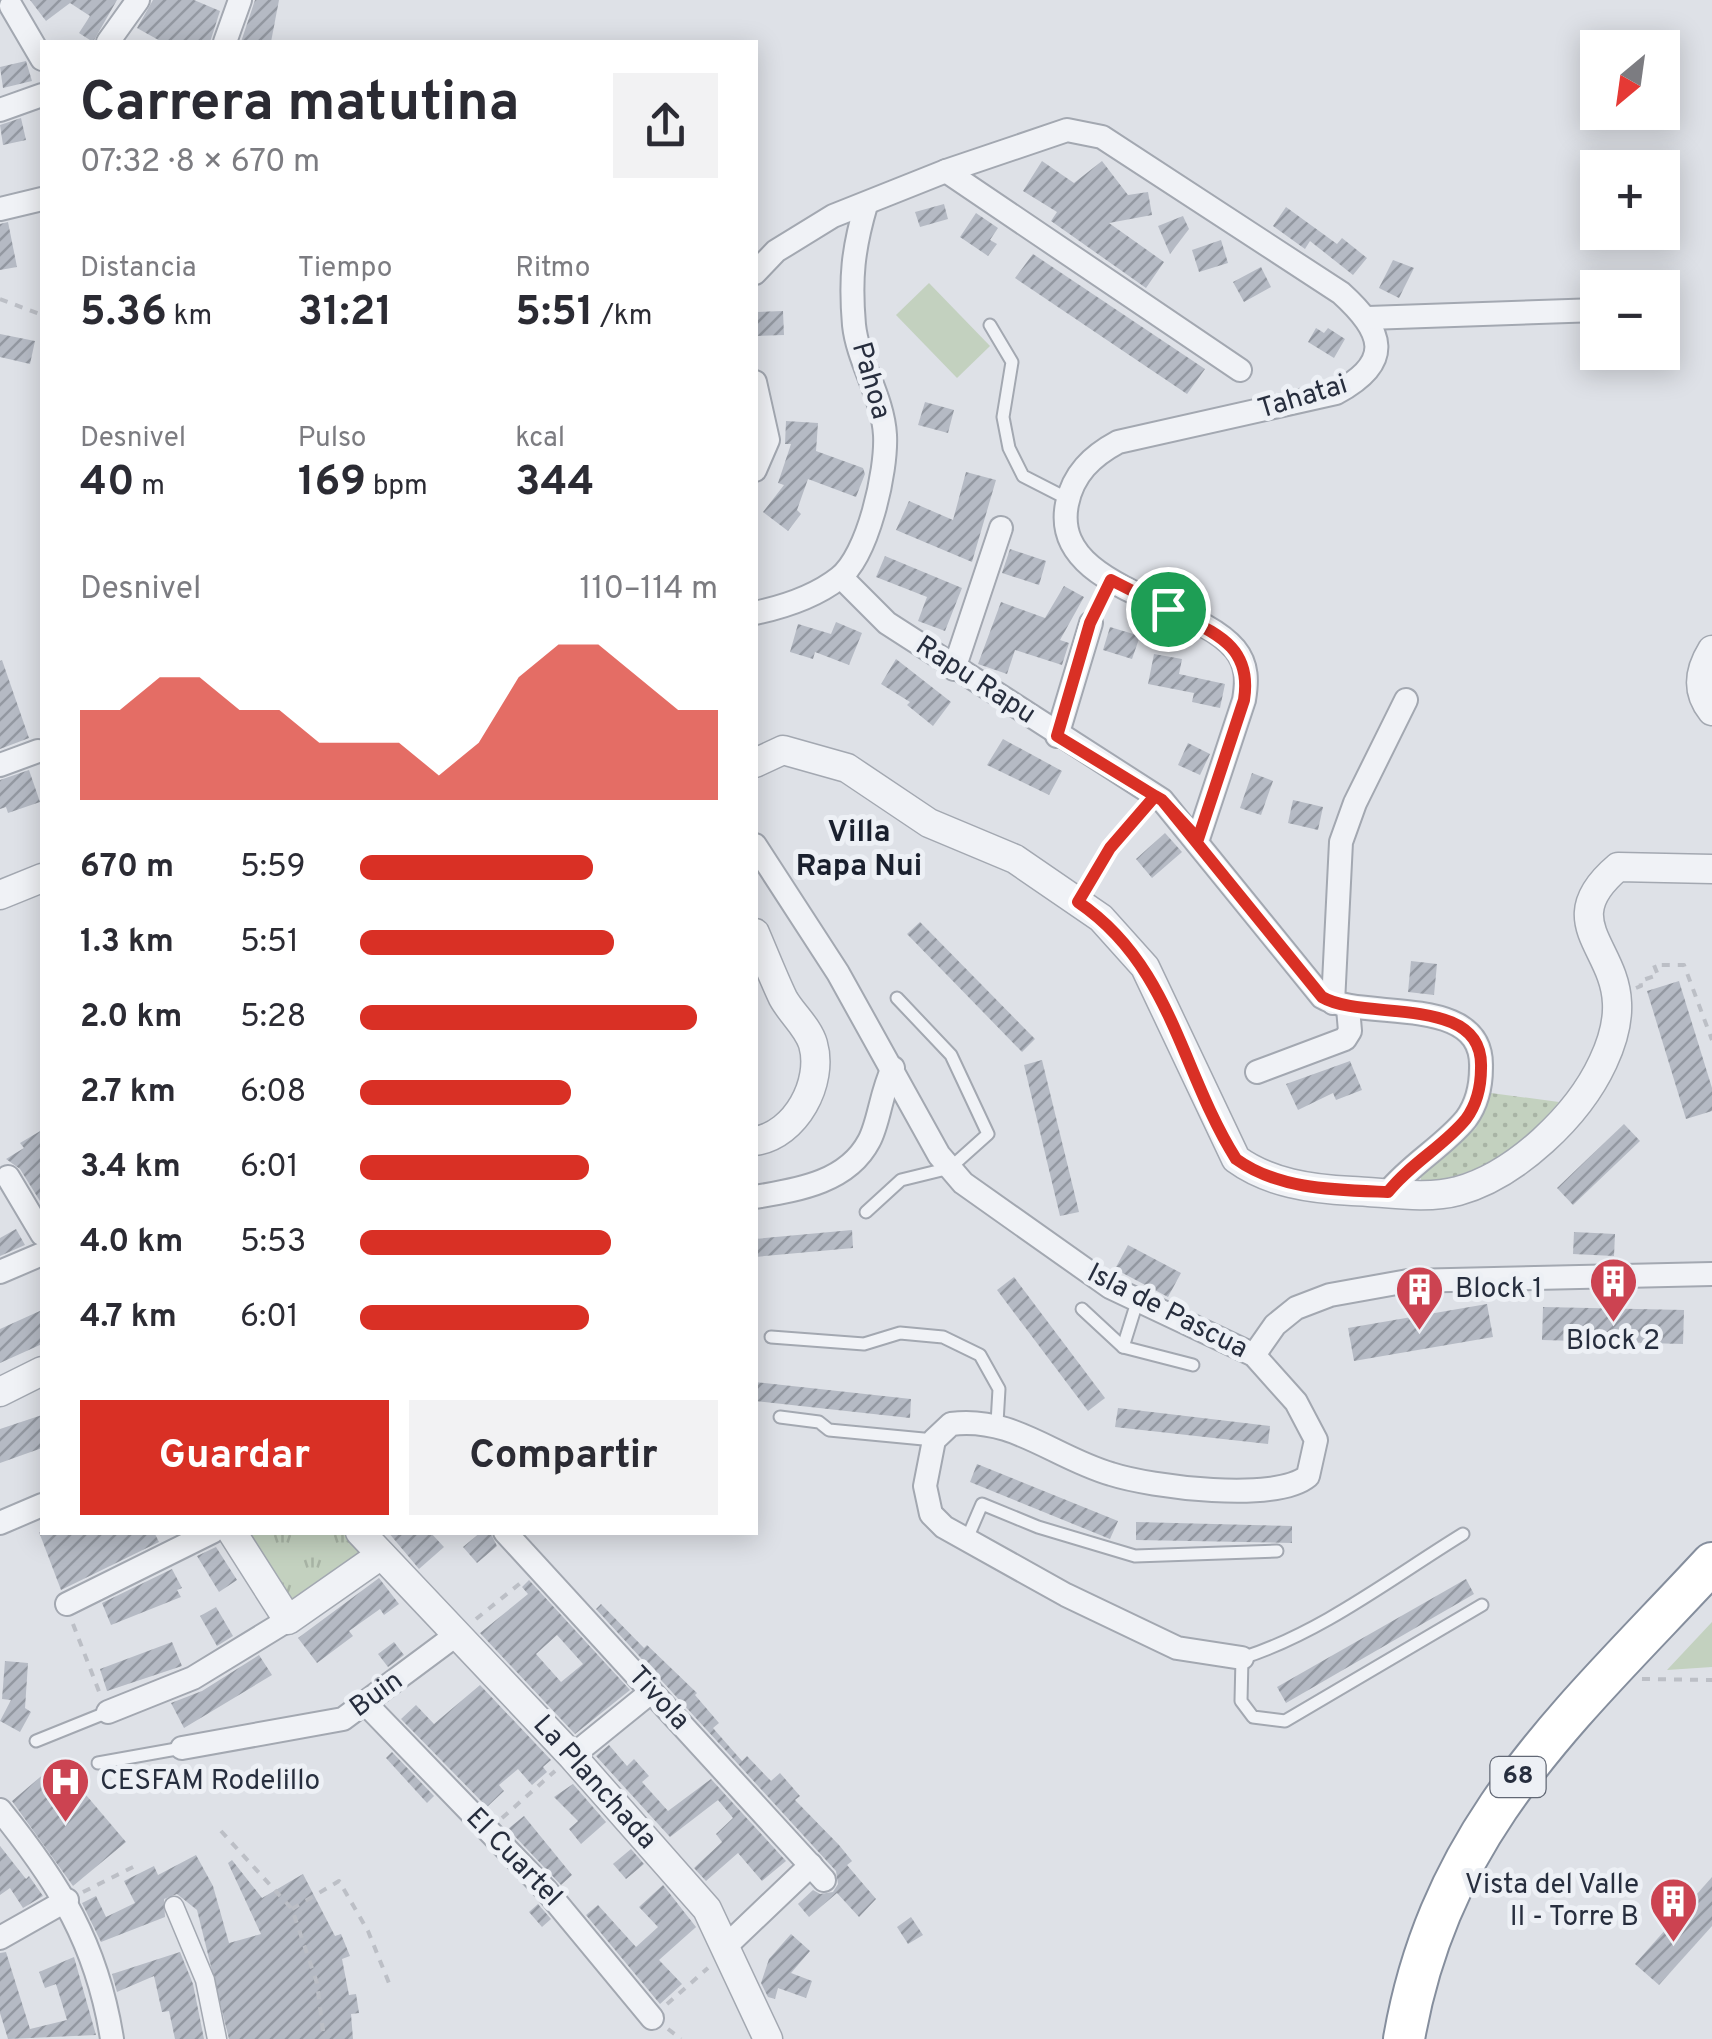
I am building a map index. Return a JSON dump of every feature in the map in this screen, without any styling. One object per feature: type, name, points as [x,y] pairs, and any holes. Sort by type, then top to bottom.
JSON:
[{"type":"highway","name":"68","points":[[1404,2039],[1418,1972],[1443,1902],[1490,1814],[1564,1720],[1712,1563]]},
{"type":"highway","name":"68","points":[[1428,2039],[1449,1951],[1494,1850],[1548,1776],[1712,1597]]},
{"type":"street","points":[[109,40],[138,0]]},
{"type":"street","points":[[226,40],[240,0]]},
{"type":"street","points":[[9,5],[40,56]]},
{"type":"street","points":[[0,110],[40,96]]},
{"type":"street","points":[[758,269],[776,251],[819,225],[946,171],[1067,130],[1102,136],[1341,293],[1368,318],[1580,311]]},
{"type":"street","points":[[946,171],[1240,370]]},
{"type":"street","points":[[0,209],[40,199]]},
{"type":"street","name":"Pahoa","points":[[841,577],[854,559],[872,516],[885,435],[855,330],[851,256],[866,205]]},
{"type":"street","name":"Tahatai","points":[[1068,499],[1076,478],[1094,455],[1118,442],[1336,393],[1363,379],[1377,352],[1376,332],[1368,318]]},
{"type":"street","points":[[758,395],[768,440],[758,463]]},
{"type":"street","points":[[1068,499],[1064,523],[1070,542],[1096,571],[1212,633],[1234,648],[1242,662],[1248,678],[1244,700],[1198,839]]},
{"type":"street","points":[[954,669],[1001,528]]},
{"type":"street","points":[[758,612],[806,596],[841,577]]},
{"type":"street","name":"Rapu Rapu","points":[[841,577],[887,623],[1155,796],[1198,839],[1312,989],[1340,1006]]},
{"type":"street","points":[[1057,736],[1090,623]]},
{"type":"street","points":[[1712,650],[1703,664],[1700,688],[1712,711]]},
{"type":"street","points":[[1257,1072],[1345,1039],[1350,1030],[1340,1006],[1341,842],[1355,803],[1406,700]]},
{"type":"street","points":[[758,762],[783,750],[847,768],[929,823],[1014,859],[1101,918],[1146,967],[1236,1159],[1254,1172],[1280,1181],[1388,1192],[1460,1191],[1506,1168],[1552,1130],[1603,1064],[1614,1031],[1617,1002],[1610,973],[1588,928],[1594,894],[1618,867],[1712,869]]},
{"type":"street","points":[[0,765],[38,751]]},
{"type":"street","name":"Isla de Pascua","points":[[758,850],[894,1068],[924,1129],[963,1184],[1082,1270],[1254,1355],[1296,1402],[1316,1440],[1308,1476],[1288,1488],[1263,1491],[1112,1475],[996,1423],[951,1424],[934,1440]]},
{"type":"street","points":[[0,895],[40,879]]},
{"type":"street","points":[[758,940],[784,1000],[812,1042],[816,1068],[806,1101],[792,1121],[758,1139]]},
{"type":"street","points":[[1340,1006],[1434,1015],[1458,1024],[1473,1039],[1482,1058],[1480,1088],[1468,1117],[1419,1157],[1388,1192]]},
{"type":"street","points":[[758,1197],[812,1188],[848,1164],[870,1141],[880,1094],[894,1068]]},
{"type":"street","points":[[8,1178],[40,1231]]},
{"type":"street","points":[[0,1272],[40,1255]]},
{"type":"street","points":[[1254,1355],[1276,1325],[1296,1308],[1330,1295],[1408,1281],[1712,1274]]},
{"type":"street","points":[[0,1392],[40,1372]]},
{"type":"street","points":[[934,1440],[926,1502],[944,1527],[1177,1648],[1242,1658]]},
{"type":"street","points":[[0,1523],[40,1506]]},
{"type":"street","points":[[67,1604],[206,1535]]},
{"type":"street","points":[[234,1535],[288,1620]]},
{"type":"street","name":"La Planchada","points":[[363,1535],[572,1756],[707,1909],[768,2039]]},
{"type":"street","name":"Tivola","points":[[509,1535],[818,1873],[726,1949]]},
{"type":"street","points":[[108,1712],[194,1678],[288,1620],[381,1555]]},
{"type":"street","name":"Buin","points":[[182,1748],[343,1720],[456,1635]]},
{"type":"street","points":[[572,1756],[651,1692]]},
{"type":"street","name":"El Cuartel","points":[[367,1705],[546,1890],[652,2018]]},
{"type":"street","points":[[0,1810],[67,1900],[97,1970],[112,2039]]},
{"type":"street","points":[[0,1938],[67,1900]]},
{"type":"street","points":[[174,1906],[205,1980],[216,2039]]},
{"type":"lane","points":[[990,324],[1012,362],[1003,418],[1008,448],[1023,476],[1068,499]]},
{"type":"lane","points":[[866,1212],[902,1180],[950,1168],[988,1134],[951,1055],[897,998]]},
{"type":"lane","points":[[1123,1347],[1138,1299]]},
{"type":"lane","points":[[1082,1309],[1123,1347],[1194,1365]]},
{"type":"lane","points":[[771,1337],[864,1344],[900,1333],[943,1337],[980,1356],[1000,1389],[996,1423]]},
{"type":"lane","points":[[780,1417],[820,1422],[829,1430],[934,1440]]},
{"type":"lane","points":[[966,1541],[982,1504],[1038,1527],[1135,1556],[1277,1551]]},
{"type":"lane","points":[[1463,1534],[1316,1624],[1242,1658],[1240,1701],[1253,1717],[1285,1722],[1482,1605]]},
{"type":"lane","points":[[36,1740],[108,1712]]},
{"type":"lane","points":[[98,1763],[182,1748]]},
{"type":"path","points":[[0,299],[40,313]]},
{"type":"path","points":[[1078,902],[1110,848],[1155,796]]},
{"type":"path","points":[[1631,989],[1658,975],[1654,964],[1684,966],[1712,1040]]},
{"type":"path","points":[[456,1635],[538,1568]]},
{"type":"path","points":[[67,1604],[108,1712]]},
{"type":"path","points":[[1637,1678],[1712,1680]]},
{"type":"path","points":[[488,1832],[572,1756]]},
{"type":"path","points":[[221,1831],[292,1909],[317,1983],[324,2039]]},
{"type":"path","points":[[67,1900],[137,1866]]},
{"type":"path","points":[[292,1909],[339,1881],[368,1931],[391,1988]]},
{"type":"path","points":[[652,2018],[726,1949]]},
{"type":"green space","points":[[929,283],[990,346],[957,378],[896,315]]},
{"type":"green space","points":[[1491,1093],[1559,1102],[1531,1132],[1499,1157],[1463,1174],[1422,1182],[1419,1174],[1476,1128]]},
{"type":"green space","points":[[241,1535],[347,1535],[363,1554],[299,1600],[282,1597]]},
{"type":"green space","points":[[1712,1622],[1712,1667],[1667,1670]]},
{"type":"building","points":[[30,0],[117,0],[94,40],[79,33],[90,16],[70,3],[46,21]]},
{"type":"building","points":[[153,0],[194,0],[220,11],[211,40],[158,40],[137,28]]},
{"type":"building","points":[[255,0],[279,0],[271,40],[242,40]]},
{"type":"building","points":[[26,61],[32,81],[3,88],[0,67]]},
{"type":"building","points":[[21,118],[26,140],[3,145],[0,125]]},
{"type":"building","points":[[1042,161],[1074,183],[1102,161],[1128,195],[1148,192],[1152,215],[1109,223],[1164,262],[1146,288],[1051,221],[1057,212],[1023,191]]},
{"type":"building","points":[[944,204],[948,219],[920,227],[915,212]]},
{"type":"building","points":[[1286,207],[1337,244],[1342,238],[1367,258],[1353,275],[1310,241],[1305,249],[1273,226]]},
{"type":"building","points":[[976,213],[998,228],[990,240],[997,244],[988,256],[960,237]]},
{"type":"building","points":[[1183,216],[1189,229],[1170,254],[1158,226]]},
{"type":"building","points":[[8,222],[17,267],[0,270],[0,224]]},
{"type":"building","points":[[1221,240],[1228,263],[1199,272],[1192,250]]},
{"type":"building","points":[[1033,254],[1205,369],[1187,394],[1015,278]]},
{"type":"building","points":[[1393,260],[1414,268],[1399,298],[1379,288]]},
{"type":"building","points":[[1261,267],[1271,287],[1244,302],[1233,282]]},
{"type":"building","points":[[783,311],[784,335],[758,336],[758,312]]},
{"type":"building","points":[[1316,328],[1324,333],[1328,328],[1345,339],[1334,358],[1308,342]]},
{"type":"building","points":[[0,334],[35,341],[30,364],[0,357]]},
{"type":"building","points":[[925,402],[954,410],[948,433],[918,425]]},
{"type":"building","points":[[786,421],[818,423],[816,451],[863,468],[865,474],[856,497],[808,479],[797,510],[801,514],[788,531],[763,512],[784,485],[778,483],[791,444],[785,444]]},
{"type":"building","points":[[966,472],[996,480],[972,562],[896,530],[909,501],[953,520]]},
{"type":"building","points":[[1010,549],[1046,561],[1039,585],[1002,573]]},
{"type":"building","points":[[885,556],[962,588],[945,631],[918,621],[927,597],[876,577]]},
{"type":"building","points":[[1064,586],[1084,597],[1060,640],[1069,643],[1062,665],[1015,650],[1007,674],[978,664],[1001,602],[1045,618]]},
{"type":"building","points":[[836,622],[862,633],[849,665],[815,652],[813,659],[790,652],[798,624],[831,634]]},
{"type":"building","points":[[1110,627],[1140,636],[1132,659],[1103,650]]},
{"type":"building","points":[[1154,654],[1182,659],[1179,674],[1225,684],[1220,708],[1192,702],[1194,693],[1148,684]]},
{"type":"building","points":[[896,659],[951,702],[933,726],[907,705],[910,702],[881,684]]},
{"type":"building","points":[[0,661],[29,738],[0,749]]},
{"type":"building","points":[[1003,739],[1062,771],[1049,795],[987,765]]},
{"type":"building","points":[[1188,743],[1210,754],[1200,775],[1178,765]]},
{"type":"building","points":[[29,770],[40,802],[8,813],[6,807],[0,809],[0,780]]},
{"type":"building","points":[[1252,773],[1273,781],[1261,815],[1240,808]]},
{"type":"building","points":[[1293,800],[1323,807],[1318,830],[1288,823]]},
{"type":"building","points":[[1165,833],[1182,852],[1152,878],[1136,859]]},
{"type":"building","points":[[920,922],[1035,1039],[1022,1052],[907,934]]},
{"type":"building","points":[[1411,961],[1437,964],[1434,995],[1408,992]]},
{"type":"building","points":[[1679,981],[1712,1088],[1712,1111],[1686,1119],[1647,991]]},
{"type":"building","points":[[1042,1060],[1079,1212],[1060,1216],[1024,1065]]},
{"type":"building","points":[[1350,1061],[1362,1090],[1336,1100],[1333,1093],[1298,1110],[1286,1084]]},
{"type":"building","points":[[1624,1124],[1640,1141],[1573,1205],[1557,1188]]},
{"type":"building","points":[[40,1131],[40,1201],[20,1169],[6,1159],[24,1148],[20,1143]]},
{"type":"building","points":[[16,1229],[25,1245],[0,1256],[0,1238]]},
{"type":"building","points":[[852,1230],[853,1248],[758,1257],[758,1239]]},
{"type":"building","points":[[1574,1232],[1615,1234],[1614,1256],[1573,1254]]},
{"type":"building","points":[[1128,1245],[1181,1273],[1168,1297],[1115,1269]]},
{"type":"building","points":[[1014,1277],[1105,1398],[1088,1411],[997,1290]]},
{"type":"building","name":"Block 1","points":[[1487,1304],[1493,1337],[1354,1361],[1348,1328]]},
{"type":"building","name":"Block 2","points":[[1543,1307],[1684,1310],[1683,1344],[1542,1340]]},
{"type":"building","points":[[40,1311],[40,1345],[0,1363],[0,1329]]},
{"type":"building","points":[[758,1382],[911,1399],[910,1418],[758,1401]]},
{"type":"building","points":[[1118,1408],[1270,1426],[1268,1444],[1115,1427]]},
{"type":"building","points":[[40,1416],[40,1449],[0,1463],[0,1429]]},
{"type":"building","points":[[977,1464],[1118,1521],[1110,1539],[970,1482]]},
{"type":"building","points":[[1136,1522],[1292,1526],[1292,1543],[1136,1540]]},
{"type":"building","points":[[40,1535],[156,1535],[159,1542],[61,1590]]},
{"type":"building","points":[[391,1535],[433,1535],[444,1547],[419,1569]]},
{"type":"building","points":[[477,1535],[492,1535],[497,1546],[477,1563],[463,1547]]},
{"type":"building","points":[[216,1547],[237,1580],[219,1592],[197,1556]]},
{"type":"building","points":[[172,1569],[182,1588],[177,1590],[181,1597],[111,1625],[102,1603]]},
{"type":"building","points":[[379,1578],[399,1604],[384,1615],[380,1609],[349,1631],[353,1636],[317,1663],[298,1638]]},
{"type":"building","points":[[1466,1579],[1474,1594],[1286,1703],[1277,1687]]},
{"type":"building","points":[[529,1580],[630,1690],[575,1734],[480,1633],[528,1594],[522,1587]],"holes":[[[557,1635],[583,1664],[561,1682],[536,1654]]]},
{"type":"building","points":[[601,1604],[644,1648],[647,1645],[697,1693],[719,1723],[713,1728],[742,1761],[747,1756],[771,1781],[780,1773],[800,1796],[795,1800],[839,1845],[852,1861],[847,1865],[876,1899],[859,1917],[837,1893],[809,1917],[798,1904],[813,1890],[820,1894],[833,1892],[838,1884],[836,1871],[596,1609]]},
{"type":"building","points":[[216,1607],[233,1636],[217,1646],[200,1616]]},
{"type":"building","points":[[172,1642],[182,1666],[107,1691],[100,1669]]},
{"type":"building","points":[[394,1642],[404,1655],[388,1667],[378,1654]]},
{"type":"building","points":[[259,1655],[272,1675],[184,1728],[171,1703],[202,1691]]},
{"type":"building","points":[[5,1661],[28,1663],[25,1708],[31,1712],[20,1732],[0,1721],[11,1700],[2,1699]]},
{"type":"building","points":[[480,1685],[551,1760],[543,1767],[547,1772],[532,1785],[518,1769],[499,1785],[504,1791],[487,1807],[401,1719],[416,1705],[434,1724]]},
{"type":"building","points":[[609,1745],[627,1766],[634,1759],[649,1776],[642,1782],[668,1811],[711,1779],[786,1861],[762,1881],[738,1853],[706,1881],[694,1868],[722,1842],[716,1834],[733,1818],[718,1800],[670,1837],[596,1756]]},
{"type":"building","points":[[392,1752],[434,1796],[427,1803],[386,1758]]},
{"type":"building","name":"CESFAM Rodelillo","points":[[58,1762],[126,1842],[73,1886],[12,1801]]},
{"type":"building","points":[[573,1784],[606,1822],[581,1844],[569,1829],[578,1821],[554,1797]]},
{"type":"building","points":[[524,1816],[572,1875],[561,1885],[508,1829]]},
{"type":"building","points":[[0,1846],[43,1896],[23,1908],[10,1888],[0,1895]]},
{"type":"building","points":[[631,1849],[644,1864],[626,1879],[613,1864]]},
{"type":"building","points":[[196,1855],[213,1886],[229,1943],[261,1934],[228,1863],[232,1860],[262,1898],[303,1874],[335,1936],[341,1934],[350,1956],[342,1959],[349,1995],[356,1994],[359,2013],[351,2014],[353,2039],[229,2039],[197,1910],[177,1894],[164,1899],[165,1917],[101,1942],[82,1903],[96,1896],[106,1917],[135,1903],[124,1881],[154,1866],[158,1875]]},
{"type":"building","name":"Vista del Valle II - Torre B","points":[[1712,1877],[1712,1926],[1659,1985],[1635,1964]]},
{"type":"building","points":[[663,1885],[696,1927],[659,1960],[682,1984],[660,2004],[586,1915],[598,1905],[636,1947],[658,1927],[639,1907]]},
{"type":"building","points":[[538,1904],[551,1919],[542,1927],[529,1912]]},
{"type":"building","points":[[911,1917],[923,1935],[908,1944],[897,1927]]},
{"type":"building","points":[[791,1934],[810,1951],[791,1973],[812,1981],[806,1998],[778,1988],[775,1999],[768,1997],[761,1983],[769,1959]]},
{"type":"building","points":[[6,1952],[30,2029],[67,2020],[56,1984],[45,1988],[39,1972],[74,1957],[96,2035],[8,2039],[0,2013],[0,1953]]},
{"type":"building","points":[[180,1952],[193,1984],[204,2039],[175,2039],[169,2011],[162,2012],[154,1976],[117,1992],[112,1974]]},
{"type":"place","name":"Block 2","points":[[1613,1324]]},
{"type":"place","name":"Block 1","points":[[1420,1332]]},
{"type":"place","name":"CESFAM Rodelillo","points":[[65,1824]]},
{"type":"place","name":"Vista del Valle II - Torre B","points":[[1674,1944]]},
{"type":"district","name":"Villa Rapa Nui","points":[[859,850]]},
{"type":"route","points":[[1168,609],[1111,580],[1090,623],[1057,736],[1162,800],[1198,839],[1282,954],[1322,997],[1348,1008],[1434,1015],[1458,1024],[1473,1039],[1482,1058],[1480,1088],[1468,1117],[1438,1146],[1419,1157],[1388,1192],[1334,1190],[1280,1181],[1254,1172],[1236,1159],[1222,1138],[1146,967],[1101,918],[1078,902],[1110,848],[1155,796],[1198,839],[1244,700],[1248,678],[1234,648],[1168,609]]}]
